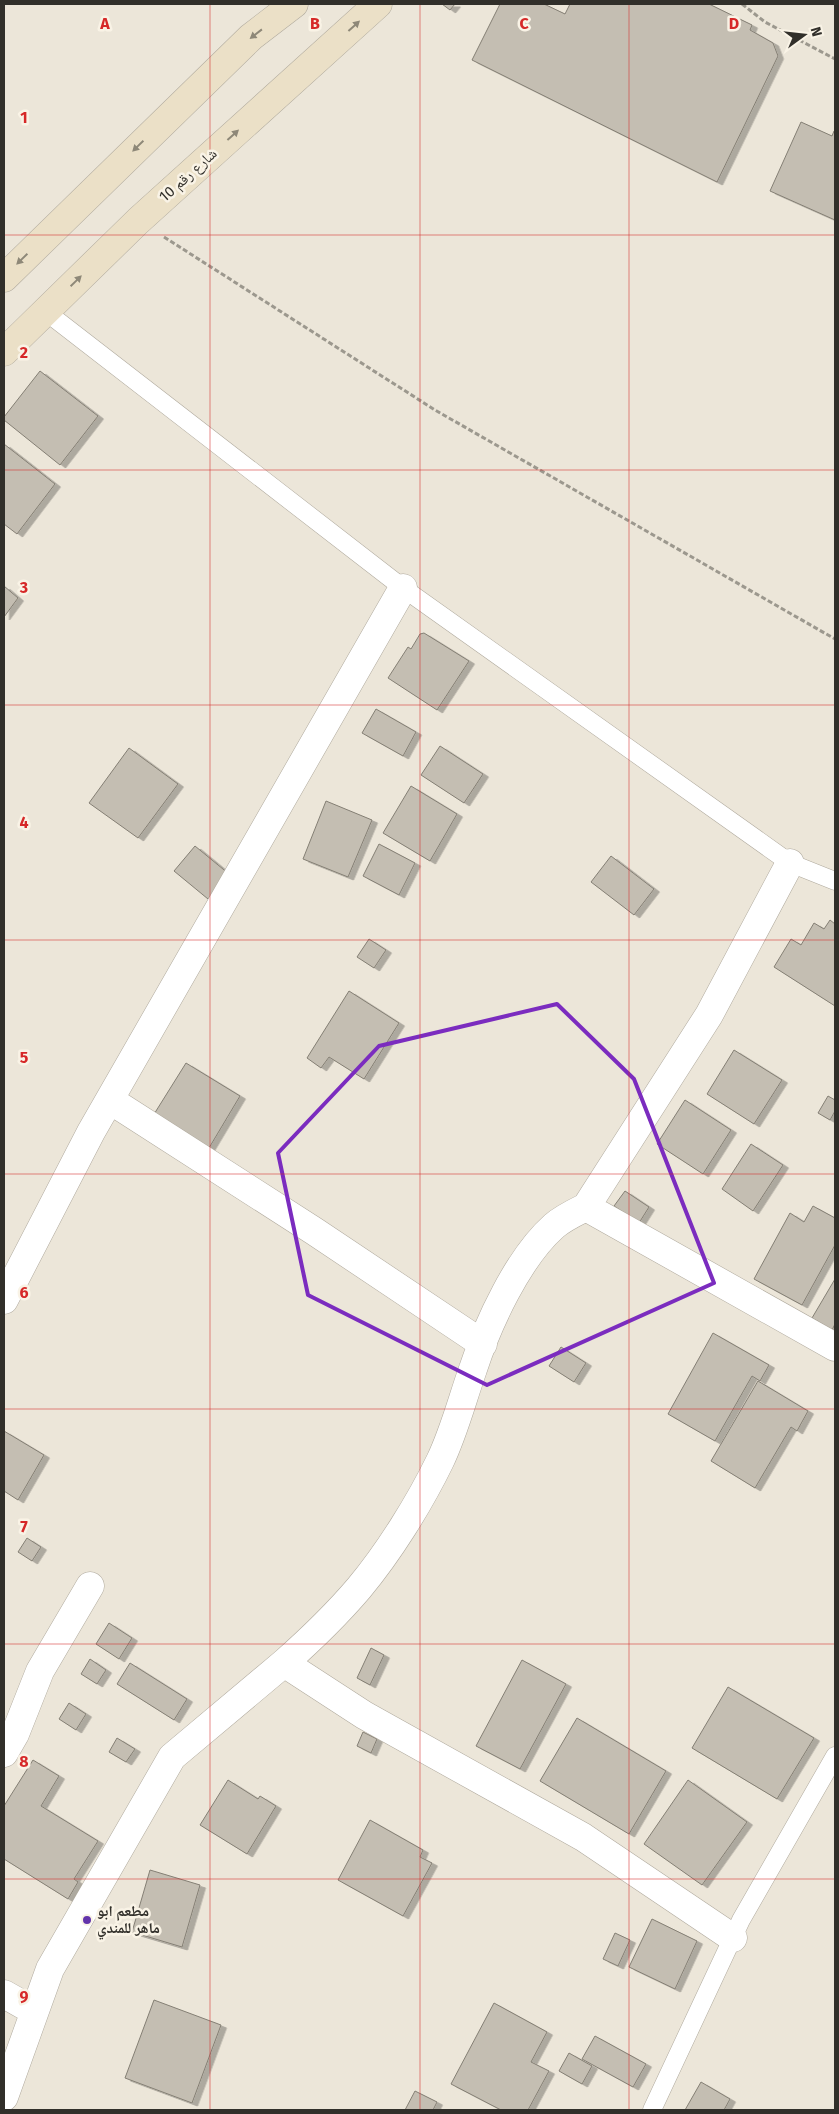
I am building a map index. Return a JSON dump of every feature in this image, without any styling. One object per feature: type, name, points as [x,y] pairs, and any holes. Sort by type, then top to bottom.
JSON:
[{"type":"main road","points":[[4,278],[250,37],[294,4]]},
{"type":"main road","name":"شارع رقم 10","points":[[4,352],[138,220],[378,4]]},
{"type":"street","points":[[4,1300],[110,1100],[403,588]]},
{"type":"street","points":[[4,2097],[50,1970],[172,1757],[284,1663],[315,1634],[359,1588],[390,1545],[440,1461],[496,1313],[526,1258],[555,1225],[586,1206],[709,1015],[790,863]]},
{"type":"street","points":[[110,1100],[314,1231],[483,1344]]},
{"type":"street","points":[[586,1206],[835,1347]]},
{"type":"street","points":[[4,1753],[15,1734],[40,1671],[90,1586]]},
{"type":"street","points":[[284,1663],[364,1715],[583,1837],[733,1938]]},
{"type":"street","points":[[4,1994],[34,2011]]},
{"type":"lane","points":[[45,310],[403,588],[790,863],[835,881]]},
{"type":"lane","points":[[652,2110],[741,1920],[835,1756]]},
{"type":"path","points":[[742,4],[765,22],[835,60]]},
{"type":"path","points":[[138,220],[435,410],[835,639]]},
{"type":"highlighted area","points":[[557,1004],[634,1079],[714,1283],[487,1385],[308,1295],[278,1153],[379,1046]]},
{"type":"building","points":[[442,4],[455,4],[450,10]]},
{"type":"building","points":[[500,4],[544,4],[565,14],[570,4],[709,4],[752,25],[750,30],[773,43],[778,56],[717,182],[472,60]]},
{"type":"building","points":[[801,122],[832,136],[835,132],[835,220],[770,191]]},
{"type":"building","points":[[40,371],[98,416],[60,465],[4,420],[4,417]]},
{"type":"building","points":[[4,444],[55,484],[17,534],[4,524]]},
{"type":"building","points":[[4,586],[18,598],[4,617]]},
{"type":"building","points":[[424,633],[469,661],[437,710],[388,678],[408,647],[411,649],[420,634]]},
{"type":"building","points":[[376,709],[416,732],[403,756],[362,733]]},
{"type":"building","points":[[440,746],[483,774],[464,803],[421,775]]},
{"type":"building","points":[[129,748],[178,784],[138,838],[89,803]]},
{"type":"building","points":[[411,786],[457,814],[430,861],[383,833]]},
{"type":"building","points":[[326,801],[372,820],[348,877],[303,859]]},
{"type":"building","points":[[379,844],[415,863],[399,895],[363,876]]},
{"type":"building","points":[[195,846],[229,874],[208,899],[174,871]]},
{"type":"building","points":[[611,856],[654,889],[634,915],[591,882]]},
{"type":"building","points":[[830,920],[835,924],[835,1006],[774,967],[791,939],[801,945],[814,923],[824,929]]},
{"type":"building","points":[[369,939],[386,950],[374,968],[357,957]]},
{"type":"building","points":[[349,991],[399,1023],[364,1079],[329,1057],[321,1068],[307,1058]]},
{"type":"building","points":[[734,1050],[782,1080],[754,1124],[707,1094]]},
{"type":"building","points":[[186,1063],[240,1096],[206,1153],[151,1119]]},
{"type":"building","points":[[828,1096],[835,1100],[835,1111],[830,1120],[818,1113]]},
{"type":"building","points":[[685,1100],[731,1130],[703,1174],[657,1144]]},
{"type":"building","points":[[751,1144],[783,1165],[753,1211],[722,1189]]},
{"type":"building","points":[[625,1191],[649,1207],[639,1223],[614,1206]]},
{"type":"building","points":[[813,1206],[835,1218],[835,1245],[802,1305],[754,1279],[790,1213],[804,1222]]},
{"type":"building","points":[[835,1279],[835,1324],[832,1330],[812,1318]]},
{"type":"building","points":[[713,1333],[769,1365],[760,1381],[752,1376],[715,1441],[668,1414]]},
{"type":"building","points":[[561,1347],[586,1363],[574,1382],[549,1366]]},
{"type":"building","points":[[758,1381],[808,1411],[797,1431],[791,1427],[755,1488],[711,1461]]},
{"type":"building","points":[[4,1431],[44,1455],[18,1500],[4,1491]]},
{"type":"building","points":[[27,1538],[41,1547],[32,1561],[18,1552]]},
{"type":"building","points":[[109,1623],[132,1638],[119,1659],[96,1644]]},
{"type":"building","points":[[371,1648],[384,1655],[370,1685],[357,1678]]},
{"type":"building","points":[[90,1659],[106,1670],[97,1684],[81,1674]]},
{"type":"building","points":[[522,1660],[566,1684],[520,1769],[476,1746]]},
{"type":"building","points":[[130,1663],[187,1699],[174,1720],[117,1684]]},
{"type":"building","points":[[728,1687],[814,1738],[777,1799],[692,1748]]},
{"type":"building","points":[[69,1703],[86,1714],[76,1730],[59,1719]]},
{"type":"building","points":[[577,1718],[666,1771],[629,1834],[540,1781]]},
{"type":"building","points":[[363,1732],[377,1739],[371,1753],[357,1746]]},
{"type":"building","points":[[117,1738],[135,1749],[126,1762],[109,1752]]},
{"type":"building","points":[[33,1760],[59,1776],[41,1806],[98,1841],[74,1879],[78,1882],[68,1899],[4,1859],[4,1806]]},
{"type":"building","points":[[228,1780],[258,1799],[260,1796],[276,1806],[247,1854],[200,1825]]},
{"type":"building","points":[[688,1780],[747,1822],[702,1885],[644,1844]]},
{"type":"building","points":[[370,1820],[423,1850],[420,1857],[432,1863],[403,1916],[338,1880]]},
{"type":"building","points":[[150,1870],[200,1885],[182,1947],[132,1932]]},
{"type":"building","points":[[652,1919],[697,1941],[675,1989],[629,1967]]},
{"type":"building","points":[[615,1933],[630,1940],[618,1966],[603,1959]]},
{"type":"building","points":[[154,2000],[221,2025],[192,2103],[125,2078]]},
{"type":"building","points":[[494,2003],[547,2032],[531,2062],[549,2071],[528,2110],[501,2110],[451,2084]]},
{"type":"building","points":[[595,2036],[646,2064],[633,2087],[582,2059]]},
{"type":"building","points":[[569,2053],[592,2066],[582,2084],[559,2071]]},
{"type":"building","points":[[701,2082],[730,2099],[724,2110],[685,2110]]},
{"type":"building","points":[[415,2091],[437,2102],[433,2110],[405,2110]]},
{"type":"place","name":"مطعم ابو ماهر للمندي","points":[[87,1920]]}]
